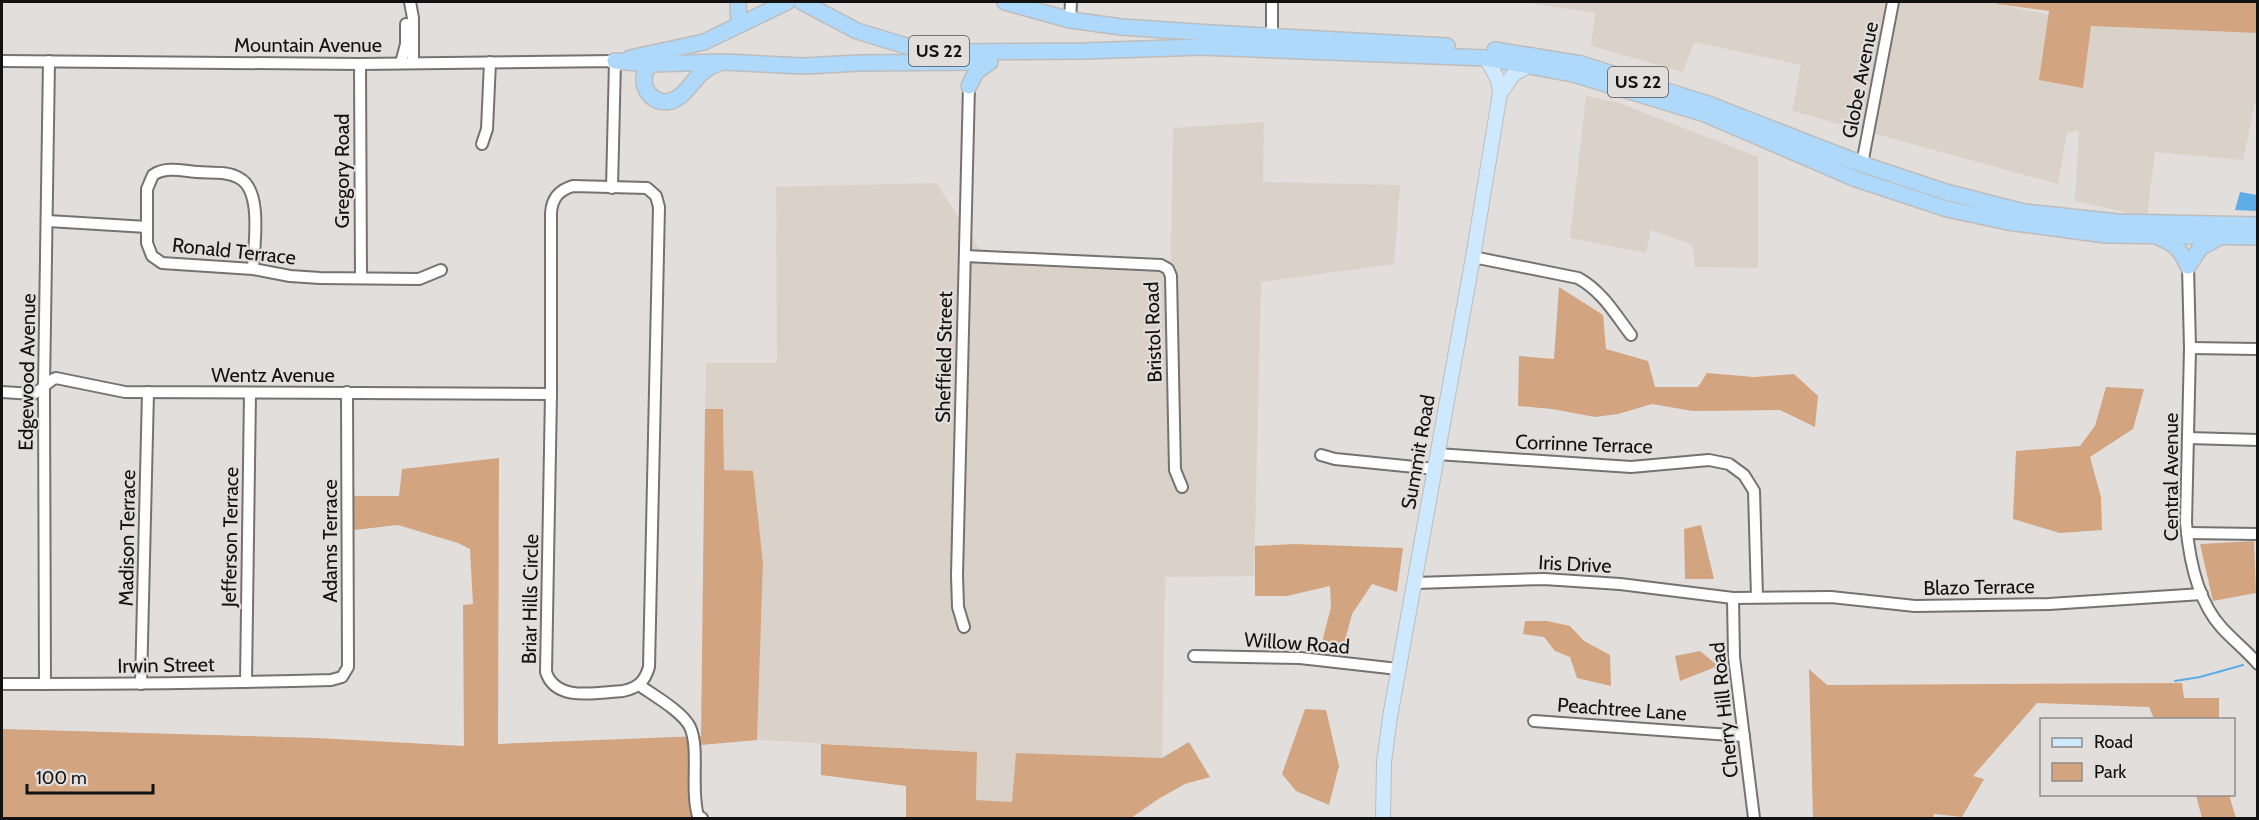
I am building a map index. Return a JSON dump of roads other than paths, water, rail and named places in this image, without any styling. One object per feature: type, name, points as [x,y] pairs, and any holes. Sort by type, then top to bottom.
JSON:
[{"type":"highway","points":[[738,2],[739,24]]},
{"type":"highway","points":[[723,62],[708,67],[678,98],[666,101],[653,97],[644,85],[643,74],[649,64],[660,58],[688,50],[788,2]]},
{"type":"highway","name":"US 22","points":[[803,2],[857,31],[913,48],[952,52],[1084,51],[1201,46],[1486,58],[1573,74],[1705,114],[1856,179],[1947,209],[2008,222],[2088,232],[2258,237]]},
{"type":"highway","name":"US 22","points":[[1005,2],[1070,20],[1122,27],[1473,47],[1581,64],[1708,104],[1862,164],[1946,192],[2024,212],[2118,222],[2258,225]]},
{"type":"highway","points":[[615,61],[704,42]]},
{"type":"highway","points":[[615,61],[649,64],[723,62],[804,66],[859,63],[949,63],[990,62],[1084,51]]},
{"type":"highway","points":[[969,86],[976,72],[990,62]]},
{"type":"highway","points":[[949,63],[961,71],[969,86]]},
{"type":"highway","points":[[2153,235],[2175,244],[2188,266],[2201,247],[2222,236]]},
{"type":"main road","name":"Summit Road","points":[[1383,819],[1384,762],[1398,669],[1473,257],[1500,93],[1498,80],[1486,58]]},
{"type":"main road","points":[[1500,93],[1514,74],[1528,66]]},
{"type":"street","points":[[1070,20],[1071,2]]},
{"type":"street","points":[[1272,2],[1272,35]]},
{"type":"street","name":"Globe Avenue","points":[[1862,164],[1893,2]]},
{"type":"street","points":[[410,6],[413,18],[413,63]]},
{"type":"street","points":[[401,63],[406,44],[406,17],[410,6]]},
{"type":"street","name":"Mountain Avenue","points":[[2,61],[360,64],[615,61]]},
{"type":"street","name":"Edgewood Avenue","points":[[45,684],[44,387],[49,61]]},
{"type":"street","points":[[612,188],[615,61]]},
{"type":"street","points":[[482,144],[487,129],[490,62]]},
{"type":"street","name":"Gregory Road","points":[[360,64],[361,278]]},
{"type":"street","name":"Sheffield Street","points":[[964,627],[958,607],[957,575],[969,86]]},
{"type":"street","points":[[147,227],[147,185],[149,179],[158,171],[232,175],[248,184],[254,197],[253,269]]},
{"type":"street","name":"Briar Hills Circle","points":[[573,186],[612,188],[647,188],[656,196],[659,207],[649,667],[647,675],[639,685],[623,691],[566,692],[554,686],[546,672],[552,205],[559,192],[573,186]]},
{"type":"street","name":"Ronald Terrace","points":[[48,221],[147,227],[148,250],[162,263],[253,269],[300,277],[419,279],[441,270]]},
{"type":"street","name":"Bristol Road","points":[[965,256],[1161,266],[1168,269],[1171,276],[1175,468],[1182,488]]},
{"type":"street","points":[[1473,257],[1578,278],[1601,294],[1631,335]]},
{"type":"street","name":"Central Avenue","points":[[2188,266],[2190,348],[2187,533],[2194,573],[2212,615],[2258,664]]},
{"type":"street","points":[[2190,348],[2258,349]]},
{"type":"street","name":"Wentz Avenue","points":[[2,392],[33,394],[56,378],[115,391],[148,393],[551,394]]},
{"type":"street","name":"Adams Terrace","points":[[331,680],[342,677],[348,667],[347,392]]},
{"type":"street","name":"Madison Terrace","points":[[141,684],[148,393]]},
{"type":"street","name":"Jefferson Terrace","points":[[246,682],[250,393]]},
{"type":"street","points":[[2188,438],[2258,440]]},
{"type":"street","name":"Corrinne Terrace","points":[[1437,454],[1631,467],[1709,460],[1729,464],[1744,475],[1754,491],[1757,597]]},
{"type":"street","points":[[1321,455],[1335,459],[1435,469]]},
{"type":"street","points":[[2187,533],[2258,534]]},
{"type":"street","name":"Iris Drive","points":[[1415,583],[1544,579],[1620,584],[1733,598],[1757,597]]},
{"type":"street","name":"Blazo Terrace","points":[[1757,597],[1831,597],[1915,606],[2049,604],[2202,594]]},
{"type":"street","name":"Cherry Hill Road","points":[[1733,598],[1734,657],[1754,819]]},
{"type":"street","name":"Willow Road","points":[[1194,656],[1300,658],[1398,669]]},
{"type":"street","name":"Irwin Street","points":[[2,684],[331,680]]},
{"type":"street","points":[[639,685],[681,716],[689,726],[693,740],[694,804],[700,817]]},
{"type":"street","name":"Peachtree Lane","points":[[1534,721],[1744,736]]},
{"type":"water","points":[[2240,192],[2257,195],[2257,211],[2235,210]]},
{"type":"waterway","points":[[2175,681],[2200,677],[2243,665]]}]
